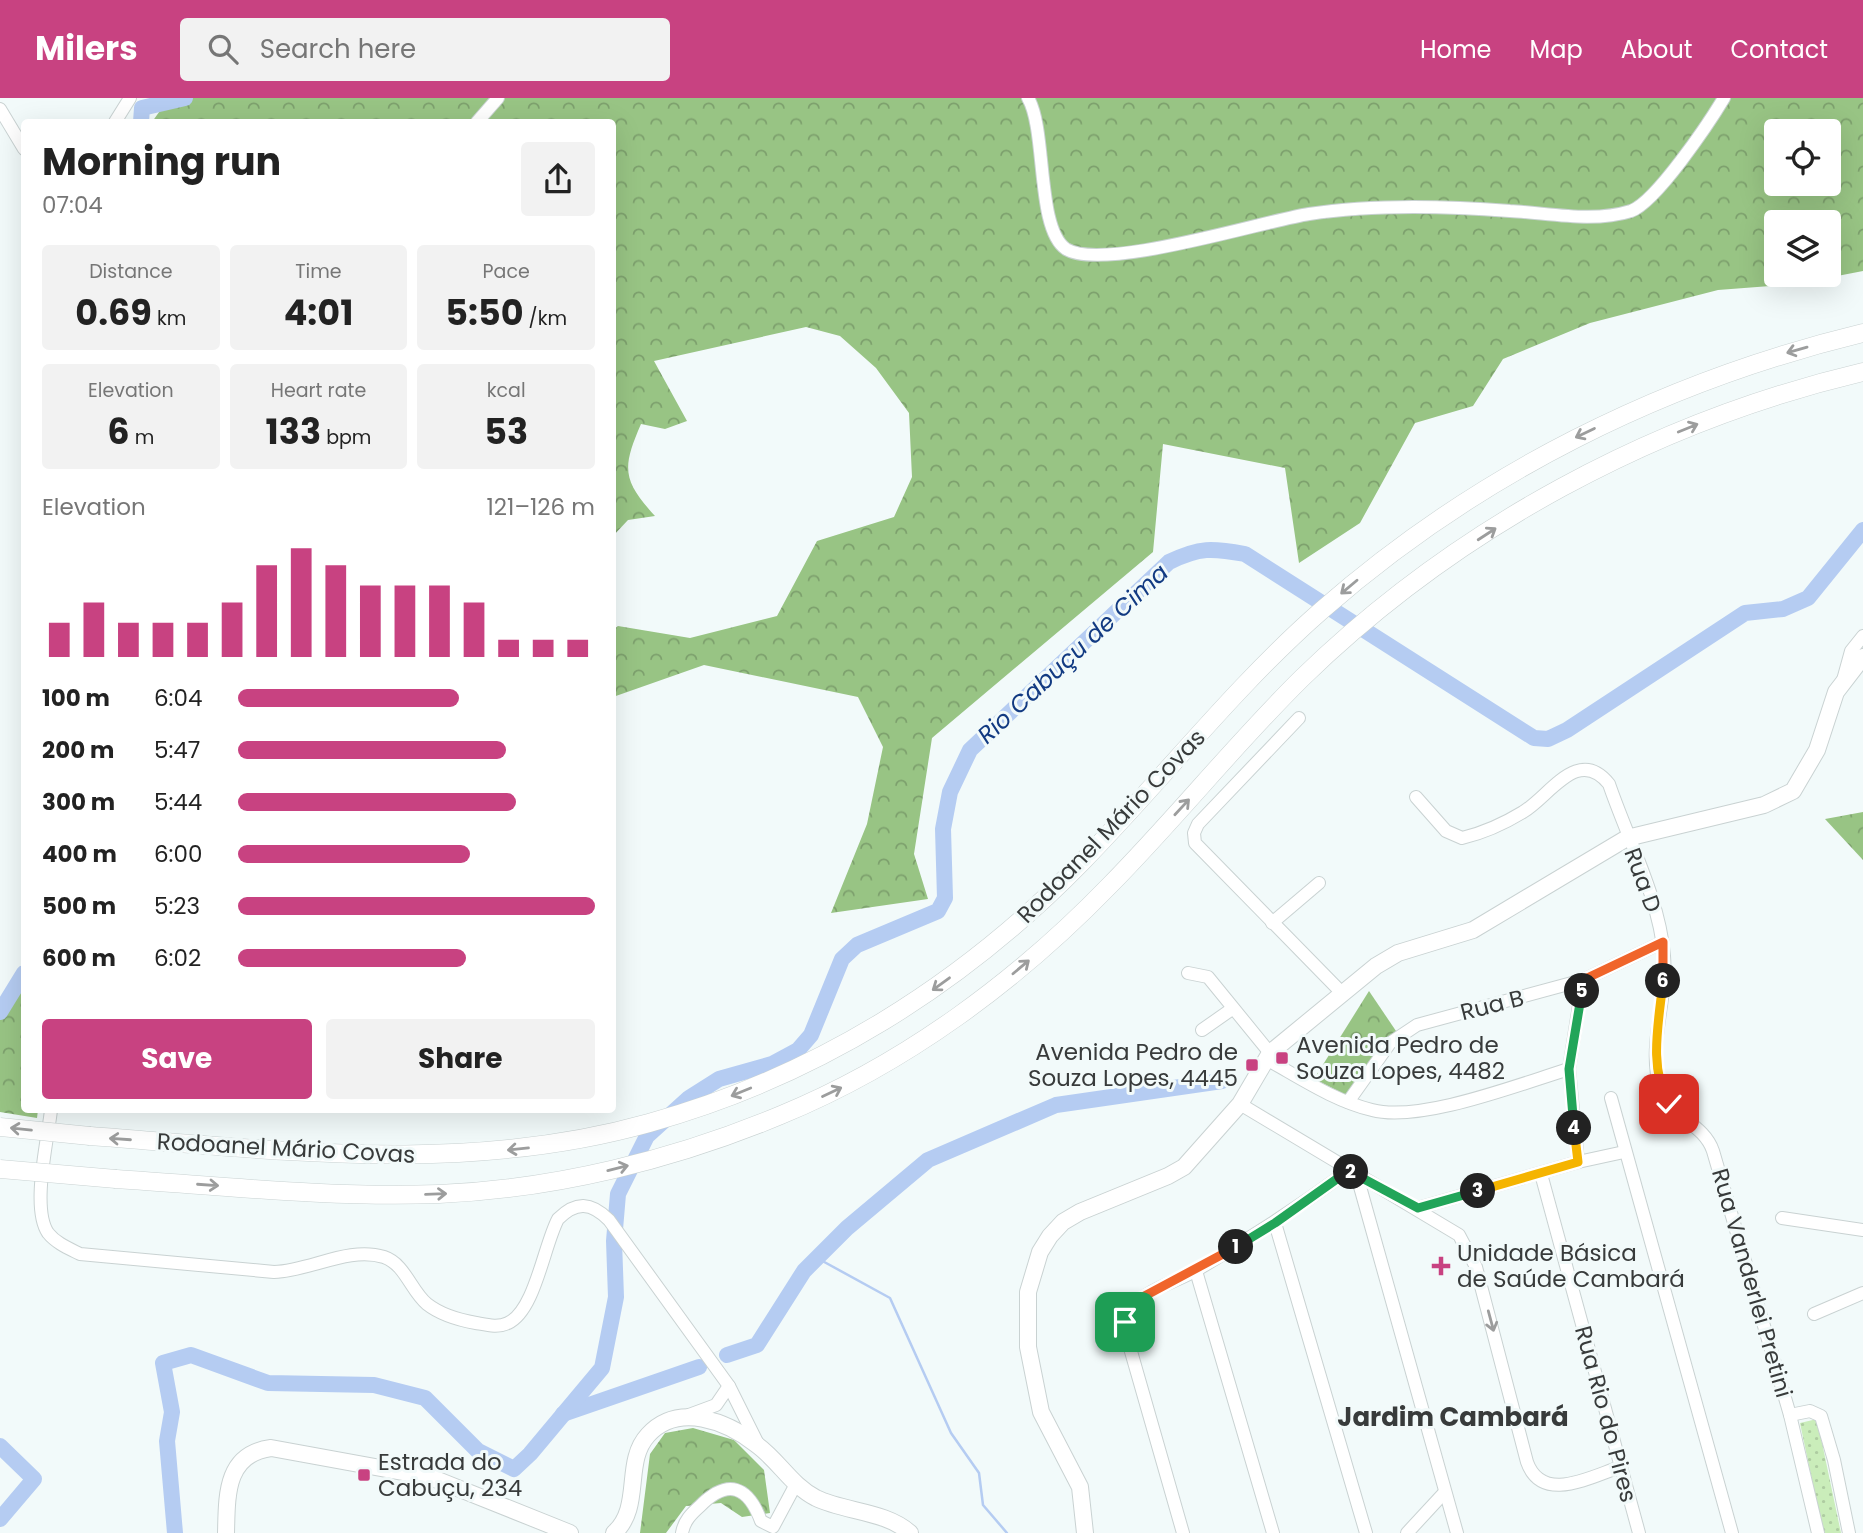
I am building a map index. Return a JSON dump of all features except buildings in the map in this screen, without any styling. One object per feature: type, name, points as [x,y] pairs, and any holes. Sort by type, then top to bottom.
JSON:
[{"type":"highway","name":"Rodoanel Mário Covas","points":[[0,1127],[90,1136],[379,1156],[480,1153],[585,1139],[699,1108],[786,1074],[883,1023],[964,967],[1032,911],[1078,866],[1275,654],[1322,610],[1402,545],[1518,469],[1635,409],[1707,379],[1772,357],[1863,333]]},
{"type":"highway","name":"Rodoanel Mário Covas","points":[[0,1169],[116,1179],[387,1194],[498,1189],[551,1182],[672,1154],[783,1115],[892,1060],[999,985],[1081,914],[1303,678],[1375,612],[1429,570],[1517,514],[1627,454],[1730,411],[1863,372]]},
{"type":"main road","points":[[1085,1533],[1080,1487],[1041,1412],[1031,1368],[1027,1320],[1028,1292],[1040,1252],[1063,1222],[1080,1212],[1168,1177],[1184,1167],[1240,1104],[1268,1056],[1376,966],[1398,953],[1473,930],[1627,838],[1765,805],[1793,791],[1810,766],[1843,680],[1863,657]]},
{"type":"main road","points":[[614,1533],[624,1523],[629,1510],[639,1448],[645,1437],[666,1421],[689,1415],[735,1429],[759,1446],[796,1484],[815,1497],[894,1523],[910,1533]]},
{"type":"main road","points":[[226,1533],[227,1492],[237,1464],[257,1450],[271,1448],[430,1476],[570,1533]]},
{"type":"street","points":[[117,119],[130,98]]},
{"type":"street","points":[[480,119],[498,98]]},
{"type":"street","points":[[1028,98],[1035,117],[1047,205],[1058,242],[1068,250],[1097,254],[1162,248],[1327,211],[1435,207],[1578,216],[1633,210],[1643,205],[1685,155],[1724,98]]},
{"type":"street","points":[[0,109],[21,144]]},
{"type":"street","points":[[1843,680],[1851,651],[1863,636]]},
{"type":"street","points":[[1299,718],[1198,824],[1194,834],[1201,852],[1343,994]]},
{"type":"street","name":"Rua D","points":[[1416,797],[1446,831],[1462,838],[1522,813],[1557,782],[1585,769],[1602,775],[1609,784],[1653,905],[1663,942],[1665,960],[1656,1055],[1660,1090],[1680,1116],[1702,1130],[1713,1151]]},
{"type":"street","points":[[1272,923],[1319,883]]},
{"type":"street","name":"Rua B","points":[[1348,1102],[1390,1043],[1410,1028],[1432,1019],[1504,1004],[1583,980],[1663,942]]},
{"type":"street","points":[[1188,973],[1208,977],[1268,1056],[1348,1102],[1374,1111],[1407,1113],[1569,1069]]},
{"type":"street","points":[[1578,1162],[1569,1069],[1583,980]]},
{"type":"street","points":[[1202,1030],[1232,1009]]},
{"type":"street","points":[[1611,1098],[1732,1533]]},
{"type":"street","points":[[1240,1104],[1352,1173],[1418,1208],[1459,1235],[1470,1251],[1531,1472],[1536,1480],[1555,1485],[1620,1467]]},
{"type":"street","points":[[51,1113],[40,1201],[41,1217],[54,1238],[80,1254],[274,1272],[293,1272],[365,1254],[386,1258],[397,1265],[425,1303],[441,1312],[494,1326],[508,1323],[519,1315],[528,1301],[552,1230],[567,1210],[580,1205],[591,1205],[609,1220],[729,1385],[759,1446]]},
{"type":"street","name":"Rua Vanderlei Pretini","points":[[1713,1151],[1790,1415],[1818,1533]]},
{"type":"street","points":[[1418,1208],[1578,1162],[1625,1152]]},
{"type":"street","points":[[1183,1533],[1126,1334],[1127,1312],[1132,1305],[1196,1271],[1352,1173]]},
{"type":"street","points":[[1352,1173],[1457,1533]]},
{"type":"street","name":"Rua Rio do Pires","points":[[1541,1174],[1639,1533]]},
{"type":"street","points":[[1782,1218],[1863,1230]]},
{"type":"street","points":[[1275,1223],[1366,1533]]},
{"type":"street","points":[[1196,1271],[1273,1533]]},
{"type":"street","points":[[1814,1314],[1863,1293]]},
{"type":"street","points":[[689,1415],[716,1405],[729,1385]]},
{"type":"street","name":"Rua Vanderlei Pretini","points":[[1790,1415],[1810,1411],[1821,1416],[1834,1460],[1849,1533]]},
{"type":"street","points":[[682,1533],[690,1515],[710,1495],[726,1489],[745,1493],[755,1505],[761,1521],[773,1527],[796,1484]]},
{"type":"street","points":[[1407,1533],[1444,1493]]},
{"type":"green space","points":[[169,98],[1863,98],[1863,271],[1841,275],[1841,210],[1764,210],[1764,286],[1718,290],[1590,323],[1503,359],[1473,406],[1415,423],[1360,523],[1299,563],[1285,468],[1163,444],[1153,552],[932,738],[914,854],[928,899],[831,913],[867,824],[883,747],[858,697],[704,665],[616,696],[618,626],[690,638],[777,616],[817,541],[894,517],[912,477],[909,413],[876,368],[840,336],[806,327],[654,361],[687,421],[665,429],[641,424],[631,452],[628,473],[631,483],[655,516],[628,520],[616,533],[616,119],[154,119]]},
{"type":"green space","points":[[1863,812],[1863,860],[1825,819]]},
{"type":"green space","points":[[21,972],[21,1113],[38,1113],[37,1118],[0,1112],[0,1018]]},
{"type":"green space","points":[[1369,991],[1396,1031],[1346,1095],[1314,1079]]},
{"type":"green space","points":[[1817,1419],[1841,1533],[1823,1533],[1800,1423]]},
{"type":"green space","points":[[693,1428],[734,1440],[764,1470],[770,1513],[742,1517],[721,1503],[686,1506],[666,1533],[640,1533],[650,1454],[665,1433]]},
{"type":"waterway","points":[[141,119],[142,108],[185,98]]},
{"type":"waterway","name":"Rio Cabuçu de Cima","points":[[175,1533],[167,1441],[172,1412],[163,1363],[191,1355],[268,1383],[374,1385],[425,1398],[478,1451],[514,1469],[530,1454],[602,1368],[616,1297],[614,1241],[618,1194],[647,1136],[689,1098],[719,1079],[772,1064],[798,1050],[811,1035],[842,959],[857,945],[938,911],[945,898],[943,829],[950,792],[970,750],[1169,562],[1206,550],[1245,554],[1534,738],[1548,739],[1567,730],[1745,613],[1783,609],[1808,598],[1863,530]]},
{"type":"waterway","points":[[0,1012],[21,978]]},
{"type":"waterway","points":[[727,1355],[757,1345],[804,1271],[847,1228],[928,1160],[1056,1105],[1222,1081]]},
{"type":"waterway","points":[[817,1258],[890,1298],[951,1433],[979,1473],[983,1505],[1007,1533]]},
{"type":"waterway","points":[[563,1414],[699,1367]]},
{"type":"waterway","points":[[0,1446],[34,1479],[0,1519]]},
{"type":"place","name":"Avenida Pedro de Souza Lopes, 4482","points":[[1282,1058]]},
{"type":"place","name":"Avenida Pedro de Souza Lopes, 4445","points":[[1252,1065]]},
{"type":"place","name":"Unidade Básica de Saúde Cambará","points":[[1441,1266]]},
{"type":"place","name":"Estrada do Cabuçu, 234","points":[[364,1475]]},
{"type":"district","name":"Jardim Cambará","points":[[1453,1417]]},
{"type":"route","points":[[1125,1322],[1127,1312],[1139,1299],[1196,1271],[1275,1223],[1348,1171],[1418,1208],[1578,1162],[1569,1069],[1583,980],[1663,942],[1665,960],[1656,1055],[1660,1090],[1669,1104]]}]
